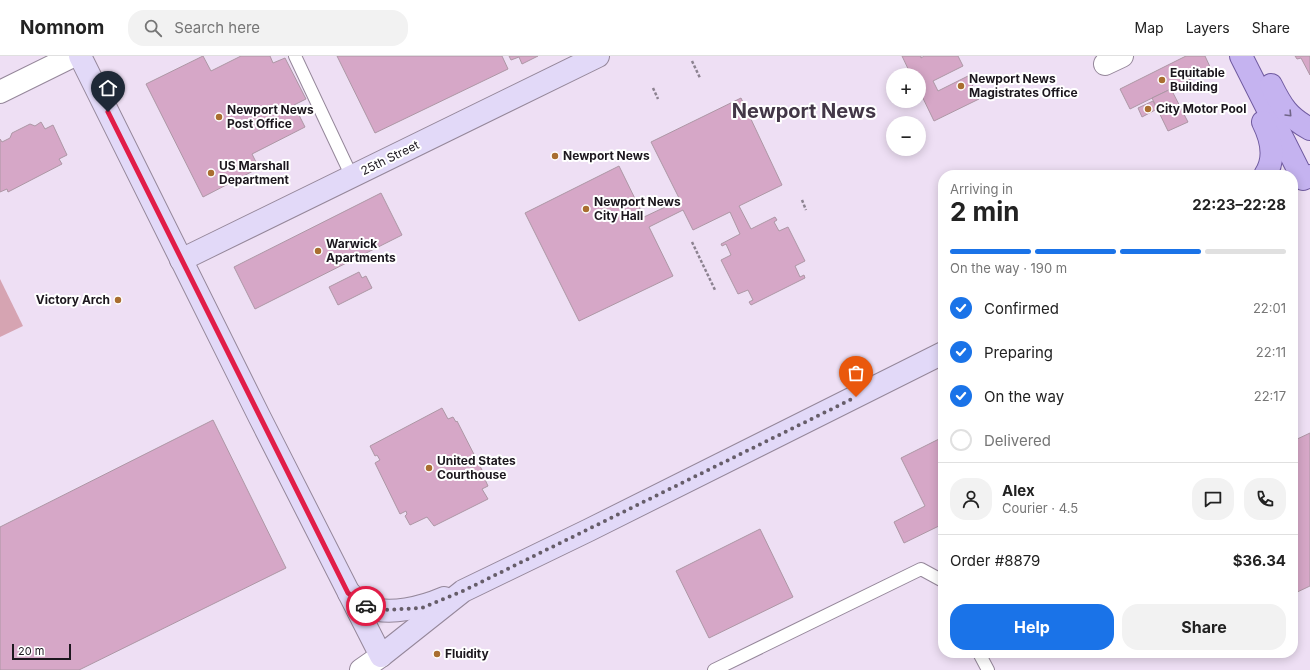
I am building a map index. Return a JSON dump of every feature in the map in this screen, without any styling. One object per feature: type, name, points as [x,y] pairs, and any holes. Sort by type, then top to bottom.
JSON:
[{"type":"main road","points":[[1243,60],[1271,85],[1282,106],[1289,114],[1310,129]]},
{"type":"main road","points":[[1243,60],[1249,94],[1271,141],[1270,161],[1266,170]]},
{"type":"main road","points":[[1243,60],[1304,180]]},
{"type":"street","points":[[0,92],[73,56]]},
{"type":"street","points":[[80,56],[348,593],[381,656]]},
{"type":"street","name":"25th Street","points":[[181,260],[598,56]]},
{"type":"street","points":[[348,593],[366,606],[382,610],[422,608],[463,591],[589,530],[938,356]]},
{"type":"street","points":[[361,670],[463,591]]},
{"type":"lane","points":[[295,56],[352,177]]},
{"type":"lane","points":[[714,670],[921,569],[938,578]]},
{"type":"lane","points":[[982,658],[988,670]]},
{"type":"path","points":[[692,61],[700,78]]},
{"type":"path","points":[[653,88],[658,99]]},
{"type":"path","points":[[802,200],[806,210]]},
{"type":"path","points":[[692,242],[715,290]]},
{"type":"shaded area","points":[[0,279],[23,326],[0,337]]},
{"type":"building","points":[[203,56],[211,71],[241,56],[270,56],[273,63],[285,58],[306,99],[294,105],[305,127],[252,154],[259,168],[203,197],[146,84]]},
{"type":"building","points":[[337,56],[502,56],[508,69],[375,133]]},
{"type":"building","points":[[509,56],[538,56],[522,64],[519,57],[511,60]]},
{"type":"building","name":"Newport News Magistrates Office","points":[[902,56],[921,56],[921,58],[924,56],[958,56],[963,66],[933,81],[938,91],[968,76],[979,99],[934,121],[926,104],[926,68],[908,68]]},
{"type":"building","name":"Equitable Building","points":[[1186,56],[1205,56],[1211,69],[1130,109],[1120,89]]},
{"type":"building","points":[[1295,56],[1310,56],[1310,75],[1301,58],[1297,59]]},
{"type":"building","points":[[1171,89],[1188,122],[1168,131],[1152,98]]},
{"type":"building","name":"Newport News City Hall","points":[[741,98],[782,185],[739,206],[751,229],[775,217],[777,220],[774,222],[779,231],[788,227],[805,261],[795,266],[800,277],[804,275],[805,278],[751,305],[749,302],[753,300],[748,290],[738,294],[721,260],[731,255],[726,244],[722,246],[721,244],[740,234],[730,212],[693,230],[683,210],[649,227],[673,276],[579,321],[525,213],[619,166],[644,217],[680,200],[651,142]]},
{"type":"building","name":"City Motor Pool","points":[[1153,101],[1157,109],[1142,117],[1138,108]]},
{"type":"building","points":[[41,122],[45,129],[53,125],[67,155],[59,159],[62,164],[8,192],[7,189],[0,192],[0,139],[2,142],[10,138],[12,133],[30,124],[35,126]]},
{"type":"building","name":"Warwick Apartments","points":[[381,193],[402,235],[255,309],[234,267]]},
{"type":"building","points":[[359,272],[362,278],[366,276],[372,288],[338,305],[329,287]]},
{"type":"building","name":"United States Courthouse","points":[[442,408],[448,419],[453,417],[456,422],[457,421],[483,472],[482,473],[488,486],[482,489],[488,499],[434,526],[427,517],[410,525],[405,516],[407,514],[406,511],[400,514],[375,463],[380,460],[377,455],[375,456],[370,446]]},
{"type":"building","points":[[213,420],[286,568],[79,670],[0,670],[0,527]]},
{"type":"building","points":[[1310,433],[1310,586],[1298,592],[1298,439]]},
{"type":"building","points":[[938,440],[938,526],[904,543],[894,522],[925,506],[901,458]]},
{"type":"building","points":[[760,529],[793,597],[709,638],[676,571]]},
{"type":"way so far","points":[[366,606],[382,610],[422,608],[463,591],[856,397]]},
{"type":"place","name":"Equitable Building","points":[[1162,80]]},
{"type":"place","name":"Newport News Magistrates Office","points":[[961,86]]},
{"type":"place","name":"City Motor Pool","points":[[1148,109]]},
{"type":"place","name":"Newport News Post Office","points":[[219,117]]},
{"type":"place","name":"Newport News","points":[[555,156]]},
{"type":"place","name":"US Marshall Department","points":[[211,173]]},
{"type":"place","name":"Newport News City Hall","points":[[586,209]]},
{"type":"place","name":"Warwick Apartments","points":[[318,251]]},
{"type":"place","name":"Victory Arch","points":[[118,300]]},
{"type":"place","name":"United States Courthouse","points":[[429,468]]},
{"type":"place","name":"Fluidity","points":[[437,654]]},
{"type":"district","name":"Newport News","points":[[804,111]]},
{"type":"route","points":[[108,112],[348,593],[366,606]]}]
